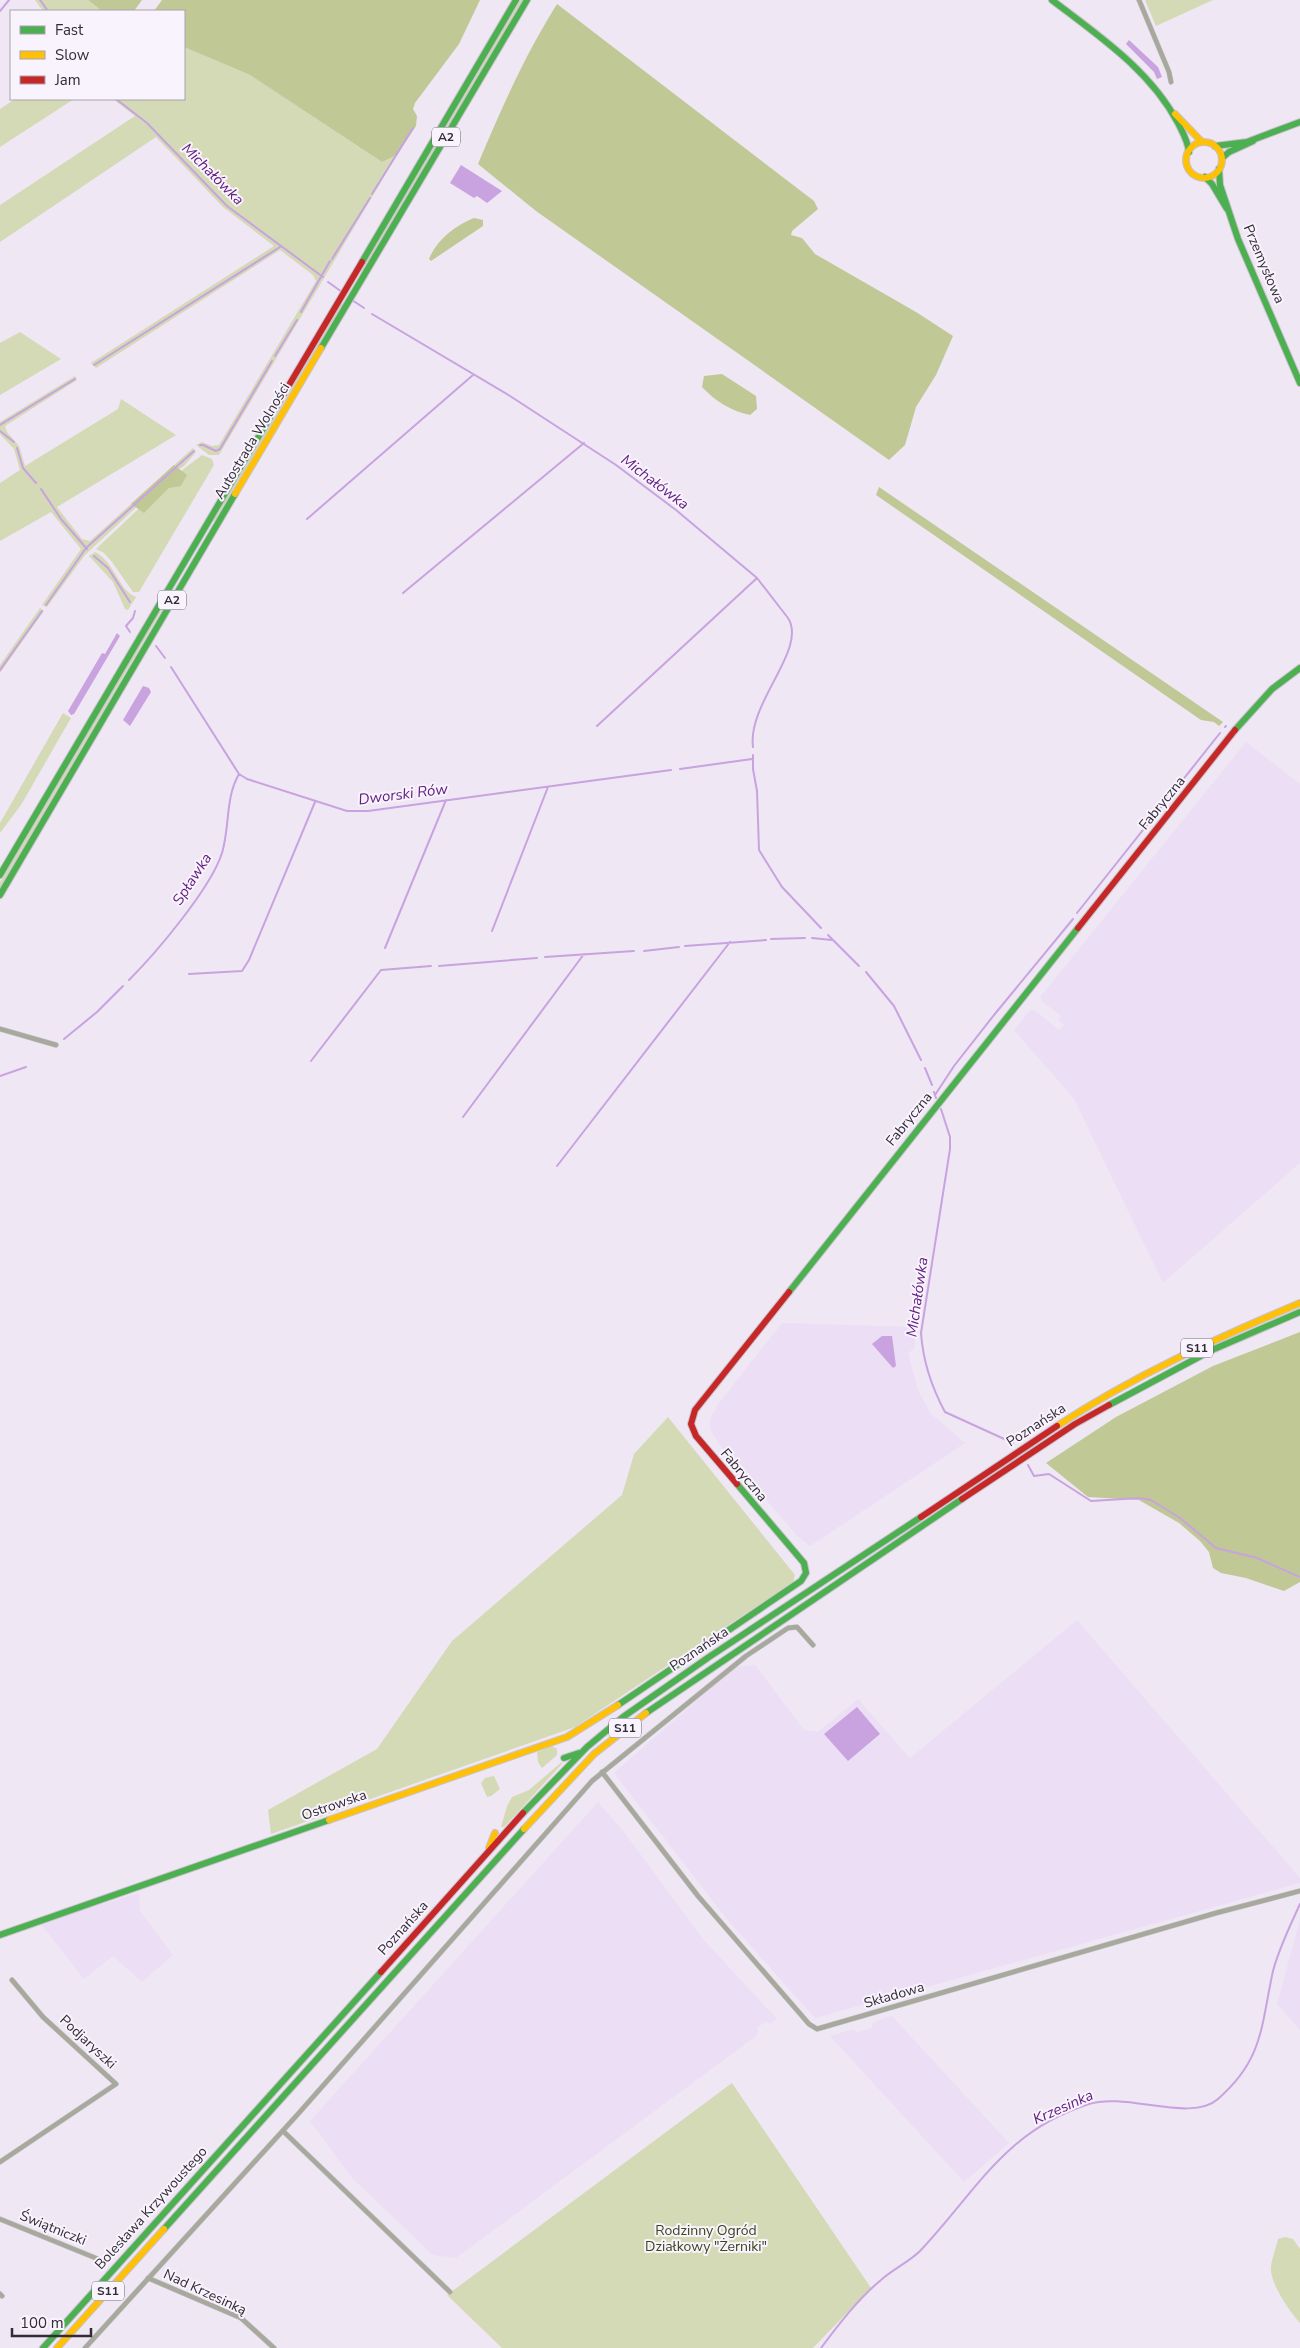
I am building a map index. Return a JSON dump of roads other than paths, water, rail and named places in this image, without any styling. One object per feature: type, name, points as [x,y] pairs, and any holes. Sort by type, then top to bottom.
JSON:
[{"type":"main road","name":"Autostrada Wolności","points":[[0,875],[516,0]]},
{"type":"main road","name":"Autostrada Wolności","points":[[0,895],[528,0]]},
{"type":"main road","points":[[1052,0],[1123,57],[1202,142],[1215,146],[1228,146],[1257,138],[1300,122]]},
{"type":"main road","points":[[1175,114],[1186,137],[1189,152]]},
{"type":"main road","points":[[1202,142],[1194,145],[1189,152],[1187,160],[1190,170],[1197,176],[1205,177],[1213,175],[1219,169],[1222,158],[1257,138]]},
{"type":"main road","points":[[1215,146],[1222,158]]},
{"type":"main road","name":"Przemysłowa","points":[[1219,169],[1219,180],[1228,210],[1300,383]]},
{"type":"main road","name":"Przemysłowa","points":[[1205,177],[1212,184],[1228,210]]},
{"type":"main road","name":"Fabryczna","points":[[782,1594],[805,1576],[806,1568],[804,1563],[748,1500],[696,1436],[691,1424],[695,1410],[1236,730],[1266,694],[1300,668]]},
{"type":"main road","name":"Poznańska","points":[[219,2152],[539,1796],[587,1747],[623,1717],[709,1657],[1074,1415],[1169,1362],[1300,1302]]},
{"type":"main road","name":"Poznańska","points":[[227,2159],[546,1805],[594,1754],[626,1727],[713,1665],[1075,1424],[1171,1370],[1300,1312]]},
{"type":"main road","points":[[1272,1324],[1300,1316]]},
{"type":"main road","name":"Ostrowska","points":[[0,1935],[567,1737],[782,1594]]},
{"type":"main road","points":[[564,1758],[573,1756],[587,1747]]},
{"type":"main road","points":[[482,1859],[495,1834]]},
{"type":"main road","name":"Bolesława Krzywoustego","points":[[43,2348],[219,2152]]},
{"type":"main road","name":"Bolesława Krzywoustego","points":[[57,2348],[227,2159]]},
{"type":"street","points":[[1139,0],[1169,72],[1171,82]]},
{"type":"street","points":[[0,1030],[56,1044]]},
{"type":"street","points":[[85,2348],[283,2131],[579,1795],[602,1772],[746,1656],[788,1628],[797,1627],[813,1645]]},
{"type":"street","name":"Składowa","points":[[602,1772],[698,1896],[809,2024],[817,2029],[1216,1913],[1300,1892]]},
{"type":"street","name":"Podjaryszki","points":[[0,2162],[116,2084],[43,2017],[12,1980]]},
{"type":"street","points":[[283,2131],[450,2292]]},
{"type":"street","name":"Świątniczki","points":[[0,2219],[98,2259]]},
{"type":"street","name":"Nad Krzesinką","points":[[148,2278],[241,2318],[274,2348]]},
{"type":"waterway","points":[[0,11],[9,0]]},
{"type":"waterway","name":"Michałówka","points":[[40,0],[47,10]]},
{"type":"waterway","name":"Michałówka","points":[[117,100],[147,123],[227,206],[323,277]]},
{"type":"waterway","points":[[372,194],[413,128]]},
{"type":"waterway","points":[[332,259],[370,198]]},
{"type":"waterway","points":[[94,365],[280,247]]},
{"type":"waterway","points":[[301,312],[330,261]]},
{"type":"waterway","name":"Michałówka","points":[[328,282],[342,292]]},
{"type":"waterway","name":"Michałówka","points":[[352,300],[364,308]]},
{"type":"waterway","name":"Michałówka","points":[[372,314],[510,396],[616,465],[676,510],[757,578],[788,618],[792,631],[790,645],[784,661],[759,713],[754,730],[753,747]]},
{"type":"waterway","points":[[275,356],[297,320]]},
{"type":"waterway","points":[[200,445],[216,451],[220,449],[272,361]]},
{"type":"waterway","points":[[307,519],[473,375]]},
{"type":"waterway","points":[[0,425],[75,379]]},
{"type":"waterway","name":"Dworski Rów","points":[[0,431],[14,442]]},
{"type":"waterway","points":[[403,593],[584,443]]},
{"type":"waterway","name":"Dworski Rów","points":[[17,448],[23,468],[36,483]]},
{"type":"waterway","points":[[46,605],[86,548],[194,451]]},
{"type":"waterway","name":"Dworski Rów","points":[[41,489],[61,519],[87,549]]},
{"type":"waterway","name":"Dworski Rów","points":[[94,556],[108,568],[130,602]]},
{"type":"waterway","points":[[597,726],[757,578]]},
{"type":"waterway","points":[[0,670],[42,611]]},
{"type":"waterway","name":"Dworski Rów","points":[[130,632],[126,626],[133,618],[135,611]]},
{"type":"waterway","name":"Dworski Rów","points":[[156,646],[165,658]]},
{"type":"waterway","name":"Dworski Rów","points":[[171,667],[239,774],[247,779],[347,811],[368,811],[671,770]]},
{"type":"waterway","points":[[1077,913],[1220,733]]},
{"type":"waterway","name":"Michałówka","points":[[753,755],[753,769],[757,791],[759,850],[782,887],[821,928]]},
{"type":"waterway","name":"Dworski Rów","points":[[680,769],[752,759]]},
{"type":"waterway","name":"Spławka","points":[[129,980],[182,919],[207,884],[222,853],[232,793],[239,774]]},
{"type":"waterway","points":[[492,931],[548,787]]},
{"type":"waterway","points":[[385,948],[446,800]]},
{"type":"waterway","points":[[189,974],[242,971],[249,960],[315,802]]},
{"type":"waterway","points":[[935,1095],[954,1066],[1073,919]]},
{"type":"waterway","name":"Michałówka","points":[[828,935],[859,966]]},
{"type":"waterway","points":[[771,939],[805,938]]},
{"type":"waterway","points":[[812,938],[832,940]]},
{"type":"waterway","points":[[685,946],[766,940]]},
{"type":"waterway","points":[[557,1166],[730,942]]},
{"type":"waterway","points":[[644,951],[679,947]]},
{"type":"waterway","points":[[545,957],[634,951]]},
{"type":"waterway","points":[[463,1117],[584,954]]},
{"type":"waterway","points":[[439,966],[537,958]]},
{"type":"waterway","points":[[311,1061],[381,970],[431,966]]},
{"type":"waterway","name":"Michałówka","points":[[866,972],[894,1006],[921,1060]]},
{"type":"waterway","name":"Spławka","points":[[64,1039],[97,1012],[123,986]]},
{"type":"waterway","name":"Spławka","points":[[0,1076],[26,1067]]},
{"type":"waterway","name":"Michałówka","points":[[925,1068],[932,1085]]},
{"type":"waterway","name":"Michałówka","points":[[934,1092],[936,1098]]},
{"type":"waterway","name":"Michałówka","points":[[941,1109],[950,1137],[950,1149],[921,1333],[926,1364],[932,1384],[945,1412],[1013,1443]]},
{"type":"waterway","name":"Michałówka","points":[[1028,1465],[1034,1476],[1049,1474],[1091,1501],[1139,1498],[1151,1500],[1180,1518],[1216,1548],[1257,1558],[1300,1577]]},
{"type":"waterway","name":"Krzesinka","points":[[821,2348],[864,2295],[920,2251],[994,2166],[1013,2147],[1035,2130],[1060,2116],[1089,2104],[1104,2101],[1192,2108],[1206,2106],[1218,2099],[1244,2070],[1252,2055],[1262,2025],[1275,1962],[1300,1904]]},
{"type":"park label","name":"Rodzinny Ogród Działkowy \"Żerniki\"","points":[[706,2238]]}]
